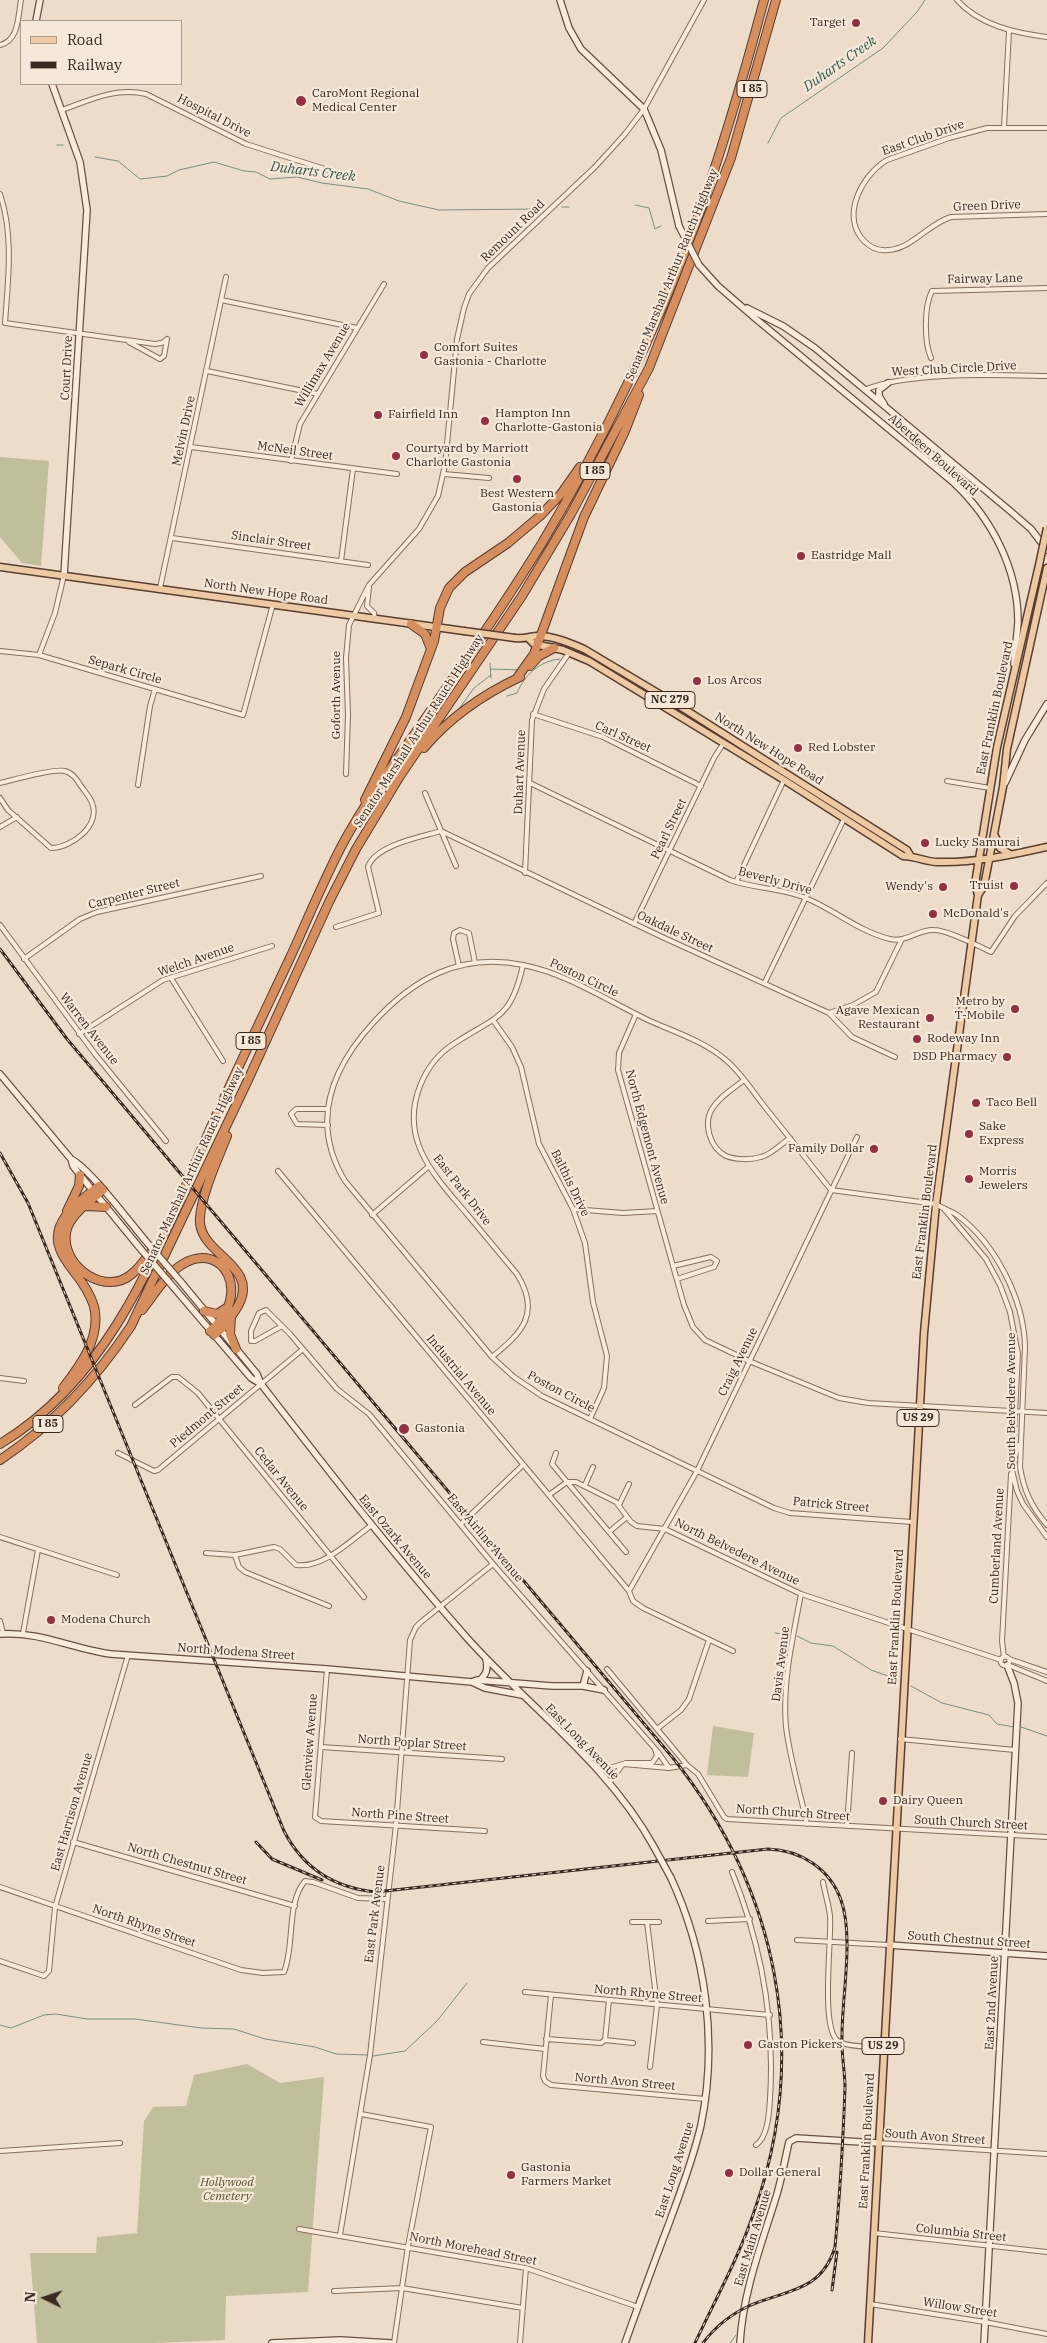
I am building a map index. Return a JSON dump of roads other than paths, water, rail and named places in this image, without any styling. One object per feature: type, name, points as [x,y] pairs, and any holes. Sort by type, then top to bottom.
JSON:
[{"type":"highway","points":[[751,49],[760,0]]},
{"type":"highway","name":"Senator Marshall Arthur Rauch Highway","points":[[0,1444],[44,1411],[84,1372],[130,1304],[343,844],[389,770],[478,642],[532,558],[558,515],[597,442],[639,359],[684,256],[717,162],[764,0]]},
{"type":"highway","name":"Senator Marshall Arthur Rauch Highway","points":[[0,1460],[56,1417],[91,1381],[113,1354],[131,1326],[248,1080],[338,884],[374,816],[522,596],[571,514],[649,368],[731,158],[776,0]]},
{"type":"highway","points":[[517,678],[528,664],[541,636],[584,517],[625,432],[649,368]]},
{"type":"highway","points":[[343,844],[398,735],[431,650],[442,601],[454,582],[508,543],[540,516],[561,494],[597,442]]},
{"type":"highway","points":[[411,624],[424,634],[431,650]]},
{"type":"highway","points":[[411,759],[419,754],[444,727],[467,708],[517,678],[539,656],[554,648]]},
{"type":"highway","points":[[215,1330],[231,1316],[240,1301],[242,1281],[236,1268],[207,1242],[201,1230],[200,1217],[212,1174],[248,1080]]},
{"type":"highway","points":[[44,1411],[76,1371],[90,1348],[96,1318],[87,1290],[59,1248],[58,1234],[79,1186],[80,1175]]},
{"type":"highway","points":[[98,1191],[69,1224],[66,1246],[76,1265],[93,1278],[114,1282],[128,1277],[161,1240]]},
{"type":"highway","points":[[63,1220],[98,1191]]},
{"type":"highway","points":[[86,1206],[106,1207]]},
{"type":"highway","points":[[131,1326],[172,1272],[181,1264],[195,1259],[202,1259],[216,1263],[227,1273],[232,1285],[230,1306],[215,1330]]},
{"type":"highway","points":[[204,1311],[217,1314],[230,1306]]},
{"type":"highway","points":[[231,1316],[230,1334],[236,1349]]},
{"type":"main road","points":[[36,20],[40,0]]},
{"type":"main road","name":"Aberdeen Boulevard","points":[[560,0],[569,28],[581,49],[644,109],[661,150],[679,226],[691,253],[699,265],[711,279],[738,303],[954,483],[979,510],[1002,549],[1014,591],[1018,623],[1013,678]]},
{"type":"main road","name":"Court Drive","points":[[52,85],[80,162],[86,197],[86,237],[64,575]]},
{"type":"main road","name":"Aberdeen Boulevard","points":[[738,303],[797,334],[1031,529],[1047,550]]},
{"type":"main road","points":[[884,406],[878,393],[881,387],[888,383]]},
{"type":"main road","name":"East Franklin Boulevard","points":[[868,2343],[912,1522],[919,1406],[936,1204],[978,895],[975,884],[990,788],[1047,528]]},
{"type":"main road","name":"North New Hope Road","points":[[0,567],[515,638],[529,639],[541,636],[557,639],[584,649],[849,812],[907,850],[910,855]]},
{"type":"main road","name":"East Franklin Boulevard","points":[[978,895],[984,886],[1003,787],[1007,749],[1047,570]]},
{"type":"main road","name":"North New Hope Road","points":[[529,639],[537,645],[570,652],[589,661],[784,780],[900,854],[937,862],[979,859]]},
{"type":"main road","points":[[1003,787],[1025,740],[1047,704]]},
{"type":"main road","points":[[832,811],[849,812]]},
{"type":"main road","points":[[994,832],[997,844],[1003,851],[1011,854]]},
{"type":"main road","name":"NC 279","points":[[979,859],[1047,847]]},
{"type":"main road","name":"East Ozark Avenue","points":[[0,1074],[71,1159],[77,1162],[98,1191],[106,1207],[139,1247],[175,1289],[236,1349],[257,1374],[261,1384],[372,1525],[440,1606],[522,1695]]},
{"type":"main road","name":"East Ozark Avenue","points":[[71,1159],[73,1166],[80,1175],[144,1239],[204,1311],[215,1330],[251,1378],[261,1384]]},
{"type":"main road","name":"North Modena Street","points":[[1,1634],[23,1633],[46,1637],[85,1650],[128,1655],[406,1675],[472,1682],[582,1686],[604,1690]]},
{"type":"main road","points":[[479,1681],[487,1671],[485,1657]]},
{"type":"main road","name":"East 2nd Avenue","points":[[984,2343],[1018,1703],[1008,1663]]},
{"type":"main road","points":[[582,1686],[587,1671]]},
{"type":"main road","name":"North Modena Street","points":[[472,1682],[485,1688],[522,1695]]},
{"type":"main road","name":"North Modena Street","points":[[485,1688],[509,1682]]},
{"type":"main road","name":"East Long Avenue","points":[[522,1695],[610,1782],[654,1847],[683,1905],[696,1946],[707,2009],[708,2060],[705,2099],[700,2126],[690,2166],[625,2343]]},
{"type":"main road","name":"South Chestnut Street","points":[[889,1945],[1047,1956]]},
{"type":"main road","name":"South Avon Street","points":[[791,2139],[878,2143]]},
{"type":"main road","name":"East Main Avenue","points":[[740,2343],[746,2300],[754,2267],[778,2192],[791,2139]]},
{"type":"main road","points":[[272,2343],[342,2340],[392,2343]]},
{"type":"street","points":[[0,45],[10,41],[14,34],[21,0]]},
{"type":"street","name":"Remount Road","points":[[352,616],[369,585],[426,520],[438,496],[444,474],[457,339],[461,317],[470,294],[488,268],[607,155],[644,109],[704,0]]},
{"type":"street","points":[[957,0],[968,10],[1010,31],[1047,37]]},
{"type":"street","points":[[1004,127],[1010,31]]},
{"type":"street","name":"Hospital Drive","points":[[62,110],[109,94],[128,91],[146,94],[246,144],[328,170]]},
{"type":"street","name":"East Club Drive","points":[[906,244],[887,251],[877,249],[868,245],[856,229],[854,219],[857,199],[864,180],[871,172],[887,160],[949,138],[987,128],[1047,128]]},
{"type":"street","points":[[0,194],[6,215],[9,240],[5,324],[80,332],[155,344],[162,343],[167,339],[164,356],[157,359],[136,345],[122,339]]},
{"type":"street","name":"Green Drive","points":[[906,244],[936,223],[951,217],[1047,214]]},
{"type":"street","name":"Melvin Drive","points":[[160,588],[226,277]]},
{"type":"street","name":"Willimax Avenue","points":[[290,460],[296,432],[384,284]]},
{"type":"street","name":"Fairway Lane","points":[[931,358],[925,336],[932,291],[1047,288]]},
{"type":"street","points":[[221,300],[357,328]]},
{"type":"street","points":[[207,371],[318,394]]},
{"type":"street","name":"West Club Circle Drive","points":[[864,390],[888,383],[969,376],[1047,376]]},
{"type":"street","name":"McNeil Street","points":[[191,447],[397,474]]},
{"type":"street","points":[[341,561],[353,469]]},
{"type":"street","points":[[444,474],[489,478]]},
{"type":"street","name":"Sinclair Street","points":[[172,538],[368,565]]},
{"type":"street","name":"Court Drive","points":[[39,655],[55,613],[64,575]]},
{"type":"street","points":[[369,585],[367,606],[374,613],[376,619]]},
{"type":"street","name":"Separk Circle","points":[[0,651],[39,655],[243,715],[274,604]]},
{"type":"street","name":"Goforth Avenue","points":[[346,774],[348,729],[347,645],[352,616]]},
{"type":"street","name":"Duhart Avenue","points":[[526,873],[533,714],[544,689],[570,652]]},
{"type":"street","points":[[138,785],[150,706],[155,689]]},
{"type":"street","name":"Carl Street","points":[[533,714],[603,737],[701,786]]},
{"type":"street","name":"Pearl Street","points":[[634,924],[668,851],[723,744]]},
{"type":"street","points":[[0,783],[55,771],[66,771],[75,777],[92,802],[91,822],[75,841],[58,848],[51,848],[43,843],[8,810],[0,798]]},
{"type":"street","points":[[736,882],[784,780]]},
{"type":"street","points":[[947,781],[990,788]]},
{"type":"street","name":"Beverly Drive","points":[[530,783],[668,851],[736,882],[807,898],[874,934],[901,940]]},
{"type":"street","points":[[425,793],[456,866]]},
{"type":"street","points":[[0,827],[17,817]]},
{"type":"street","points":[[765,982],[844,819]]},
{"type":"street","points":[[336,926],[380,913],[368,867],[372,858],[378,853],[441,830]]},
{"type":"street","name":"Oakdale Street","points":[[441,830],[526,873],[720,964],[765,982],[828,1013],[852,1037],[895,1057]]},
{"type":"street","name":"Carpenter Street","points":[[24,960],[80,919],[97,912],[261,876]]},
{"type":"street","points":[[828,1013],[863,1001],[876,992],[901,940],[918,933],[934,930],[991,952],[1015,916],[1047,883]]},
{"type":"street","name":"Warren Avenue","points":[[0,925],[79,1034],[166,1141]]},
{"type":"street","points":[[458,966],[453,936],[460,930],[469,933],[475,963]]},
{"type":"street","name":"Welch Avenue","points":[[79,1034],[150,988],[170,978],[272,946]]},
{"type":"street","name":"Poston Circle","points":[[697,1471],[529,1388],[492,1357],[372,1215],[341,1175],[331,1149],[328,1125],[330,1093],[338,1071],[347,1054],[360,1037],[388,1006],[407,990],[429,977],[458,966],[475,963],[496,962],[524,965],[555,975],[720,1056],[744,1080],[831,1190]]},
{"type":"street","name":"East Park Drive","points":[[492,1357],[515,1338],[525,1324],[528,1310],[526,1289],[517,1274],[428,1167],[419,1147],[414,1122],[416,1098],[422,1081],[430,1067],[443,1051],[493,1020],[514,1000],[524,965]]},
{"type":"street","points":[[170,978],[223,1062]]},
{"type":"street","name":"North Edgemont Avenue","points":[[636,1014],[619,1053],[618,1070],[687,1316],[696,1332],[705,1340],[749,1361],[820,1391],[848,1400],[1047,1413]]},
{"type":"street","name":"Balthis Drive","points":[[493,1020],[512,1047],[521,1067],[539,1144],[573,1209],[585,1243],[593,1302],[607,1356],[604,1388],[590,1419]]},
{"type":"street","points":[[744,1080],[718,1101],[710,1114],[710,1134],[719,1150],[730,1157],[755,1158],[766,1156],[790,1138]]},
{"type":"street","points":[[328,1109],[296,1108],[291,1114],[291,1118],[297,1124],[328,1125]]},
{"type":"street","name":"Craig Avenue","points":[[629,1591],[697,1471],[857,1137]]},
{"type":"street","points":[[372,1215],[428,1167]]},
{"type":"street","name":"Industrial Avenue","points":[[278,1171],[629,1591],[631,1598],[636,1604],[733,1651]]},
{"type":"street","points":[[831,1190],[936,1204]]},
{"type":"street","name":"South Belvedere Avenue","points":[[936,1204],[958,1215],[988,1247],[999,1265],[1017,1304],[1025,1340],[1020,1467],[1023,1486],[1032,1506],[1047,1525]]},
{"type":"street","points":[[573,1209],[623,1213],[657,1211]]},
{"type":"street","name":"South Belvedere Avenue","points":[[945,1210],[986,1260],[1000,1285],[1010,1312],[1018,1354],[1012,1470],[1020,1498],[1047,1537]]},
{"type":"street","points":[[673,1266],[711,1257],[717,1261],[714,1267],[677,1279]]},
{"type":"street","name":"East Airline Avenue","points":[[282,1326],[255,1341],[251,1341],[250,1331],[259,1313],[266,1310],[282,1326],[303,1349],[337,1389],[369,1414],[493,1564],[604,1690],[669,1768]]},
{"type":"street","name":"Piedmont Street","points":[[118,1453],[154,1471],[158,1470],[303,1349]]},
{"type":"street","name":"Cedar Avenue","points":[[135,1406],[166,1380],[178,1377],[198,1393],[331,1554],[364,1598]]},
{"type":"street","points":[[0,1378],[24,1381]]},
{"type":"street","name":"Cumberland Avenue","points":[[1002,1658],[1012,1470],[1020,1437]]},
{"type":"street","points":[[556,1454],[552,1464],[626,1552]]},
{"type":"street","points":[[461,1524],[523,1465]]},
{"type":"street","points":[[585,1485],[594,1467]]},
{"type":"street","name":"Patrick Street","points":[[697,1471],[774,1508],[790,1513],[912,1522]]},
{"type":"street","points":[[549,1495],[566,1482],[576,1482],[616,1502],[627,1517],[608,1532]]},
{"type":"street","points":[[619,1506],[629,1484]]},
{"type":"street","name":"North Belvedere Avenue","points":[[627,1517],[637,1526],[664,1529],[801,1594]]},
{"type":"street","points":[[206,1553],[235,1555],[274,1547],[280,1549],[290,1561],[304,1566],[318,1562],[372,1525]]},
{"type":"street","points":[[0,1537],[117,1575]]},
{"type":"street","points":[[23,1633],[38,1550]]},
{"type":"street","points":[[235,1555],[239,1566],[245,1572],[329,1606]]},
{"type":"street","name":"East Park Avenue","points":[[340,2235],[362,2114],[396,1825],[406,1675],[412,1633],[421,1622],[493,1564]]},
{"type":"street","points":[[801,1594],[1002,1658],[1008,1663],[1047,1682]]},
{"type":"street","name":"Davis Avenue","points":[[801,1594],[787,1681],[786,1716],[788,1737],[807,1824]]},
{"type":"street","points":[[0,1621],[1,1634]]},
{"type":"street","points":[[657,1729],[681,1710],[688,1699],[709,1640]]},
{"type":"street","name":"East Harrison Avenue","points":[[0,1962],[44,1976],[49,1972],[55,1907],[128,1655]]},
{"type":"street","points":[[1002,1658],[1002,1665],[1008,1663],[1047,1672]]},
{"type":"street","points":[[607,1668],[687,1765]]},
{"type":"street","name":"Glenview Avenue","points":[[315,1817],[327,1669]]},
{"type":"street","points":[[900,1739],[1015,1750]]},
{"type":"street","name":"North Poplar Street","points":[[321,1747],[502,1759]]},
{"type":"street","points":[[600,1771],[623,1764],[652,1763],[657,1756],[654,1748]]},
{"type":"street","points":[[847,1826],[852,1753]]},
{"type":"street","points":[[623,1764],[669,1768],[687,1765]]},
{"type":"street","points":[[610,1782],[623,1764]]},
{"type":"street","name":"North Church Street","points":[[687,1765],[698,1774],[724,1817],[728,1819],[895,1829]]},
{"type":"street","name":"North Pine Street","points":[[315,1817],[321,1821],[485,1832]]},
{"type":"street","name":"South Church Street","points":[[895,1829],[1047,1837]]},
{"type":"street","name":"North Chestnut Street","points":[[73,1842],[295,1906]]},
{"type":"street","points":[[732,1872],[750,1920],[762,1964],[770,2015],[772,2067],[770,2105],[764,2136],[761,2142],[756,2145]]},
{"type":"street","points":[[295,1906],[300,1887],[305,1881],[358,1898],[386,1899]]},
{"type":"street","points":[[824,1882],[830,1917],[828,1978],[829,2014],[833,2034],[842,2042],[883,2047]]},
{"type":"street","name":"North Rhyne Street","points":[[0,1887],[55,1907],[130,1930],[241,1970],[263,1973],[284,1972],[289,1953],[295,1906]]},
{"type":"street","points":[[708,1921],[750,1920]]},
{"type":"street","points":[[632,1922],[659,1922]]},
{"type":"street","points":[[647,1922],[658,2005],[650,2067]]},
{"type":"street","points":[[797,1940],[889,1945]]},
{"type":"street","name":"North Rhyne Street","points":[[525,1992],[770,2015]]},
{"type":"street","points":[[482,2042],[546,2049],[551,1995]]},
{"type":"street","points":[[606,2040],[609,2000]]},
{"type":"street","points":[[546,2039],[601,2043],[606,2040],[633,2042]]},
{"type":"street","name":"North Avon Street","points":[[546,2049],[545,2082],[551,2086],[705,2099]]},
{"type":"street","points":[[362,2114],[431,2127],[392,2343]]},
{"type":"street","points":[[0,2151],[120,2143]]},
{"type":"street","name":"South Avon Street","points":[[878,2143],[1047,2154]]},
{"type":"street","name":"North Morehead Street","points":[[300,2229],[408,2246],[526,2268],[638,2307]]},
{"type":"street","name":"Columbia Street","points":[[874,2233],[1047,2252]]},
{"type":"street","points":[[520,2343],[526,2268]]},
{"type":"street","points":[[334,2290],[402,2288],[523,2308]]},
{"type":"street","name":"Willow Street","points":[[870,2304],[1047,2334]]},
{"type":"waterway","name":"Duharts Creek","points":[[768,143],[781,118],[883,48],[917,12],[925,0]]},
{"type":"waterway","name":"Duharts Creek","points":[[57,145],[63,145]]},
{"type":"waterway","name":"Duharts Creek","points":[[95,157],[118,161],[140,179],[167,176],[179,170],[214,162],[244,171],[256,172],[270,179],[297,177],[322,183],[368,189],[399,201],[439,210],[536,209]]},
{"type":"waterway","name":"Duharts Creek","points":[[635,205],[649,208],[655,229],[661,226]]},
{"type":"waterway","name":"Duharts Creek","points":[[562,207],[569,207]]},
{"type":"waterway","points":[[507,696],[517,693],[524,680],[539,666],[552,660],[560,659]]},
{"type":"waterway","points":[[490,663],[491,678]]},
{"type":"waterway","points":[[491,669],[520,670]]},
{"type":"waterway","points":[[456,713],[474,688],[491,675]]},
{"type":"waterway","points":[[775,1633],[790,1635]]},
{"type":"waterway","points":[[797,1636],[811,1643],[833,1646],[871,1670],[896,1679]]},
{"type":"waterway","points":[[911,1686],[942,1703],[989,1715],[997,1724],[1014,1727]]},
{"type":"waterway","points":[[1021,1727],[1047,1736]]},
{"type":"waterway","points":[[373,2056],[405,2051],[437,2021],[467,1983]]},
{"type":"waterway","points":[[0,2025],[11,2028],[44,2015],[56,2014],[87,2019],[135,2019],[201,2028],[234,2029],[265,2039],[315,2047],[336,2054],[367,2055]]},
{"type":"waterway","points":[[730,2343],[736,2335]]},
{"type":"railway","points":[[0,949],[67,1039],[673,1758],[709,1809],[738,1862],[760,1917],[774,1974],[781,2032],[780,2092],[771,2152],[754,2212],[734,2262],[695,2343]]},
{"type":"railway","points":[[0,1153],[28,1203],[284,1831],[300,1856],[310,1866],[333,1881],[361,1890],[376,1892],[768,1849],[780,1850],[803,1857],[822,1871],[836,1889],[845,1915],[847,1948],[842,2019],[845,2082],[844,2108],[835,2247],[829,2262],[812,2281],[802,2287],[751,2305],[738,2312],[719,2326],[703,2343]]},
{"type":"railway","points":[[256,1842],[272,1859],[322,1880]]},
{"type":"railway","points":[[832,2290],[837,2252]]},
{"type":"place","name":"Target","points":[[856,23]]},
{"type":"place","name":"CaroMont Regional Medical Center","points":[[301,101]]},
{"type":"place","name":"Comfort Suites Gastonia - Charlotte","points":[[424,355]]},
{"type":"place","name":"Fairfield Inn","points":[[378,415]]},
{"type":"place","name":"Hampton Inn Charlotte-Gastonia","points":[[485,421]]},
{"type":"place","name":"Courtyard by Marriott Charlotte Gastonia","points":[[396,456]]},
{"type":"place","name":"Best Western Gastonia","points":[[517,479]]},
{"type":"place","name":"Eastridge Mall","points":[[801,556]]},
{"type":"place","name":"Los Arcos","points":[[697,681]]},
{"type":"place","name":"Red Lobster","points":[[798,748]]},
{"type":"place","name":"Lucky Samurai","points":[[925,843]]},
{"type":"place","name":"Truist","points":[[1014,886]]},
{"type":"place","name":"Wendy's","points":[[943,887]]},
{"type":"place","name":"McDonald's","points":[[933,914]]},
{"type":"place","name":"Metro by T-Mobile","points":[[1015,1009]]},
{"type":"place","name":"Agave Mexican Restaurant","points":[[930,1018]]},
{"type":"place","name":"Rodeway Inn","points":[[917,1039]]},
{"type":"place","name":"DSD Pharmacy","points":[[1007,1057]]},
{"type":"place","name":"Taco Bell","points":[[976,1103]]},
{"type":"place","name":"Sake Express","points":[[969,1134]]},
{"type":"place","name":"Family Dollar","points":[[874,1149]]},
{"type":"place","name":"Morris Jewelers","points":[[969,1179]]},
{"type":"place","name":"Gastonia","points":[[404,1429]]},
{"type":"place","name":"Modena Church","points":[[51,1620]]},
{"type":"place","name":"Dairy Queen","points":[[883,1801]]},
{"type":"place","name":"Gaston Pickers","points":[[748,2045]]},
{"type":"place","name":"Dollar General","points":[[729,2173]]},
{"type":"place","name":"Gastonia Farmers Market","points":[[511,2175]]},
{"type":"park label","name":"Hollywood Cemetery","points":[[227,2190]]}]
